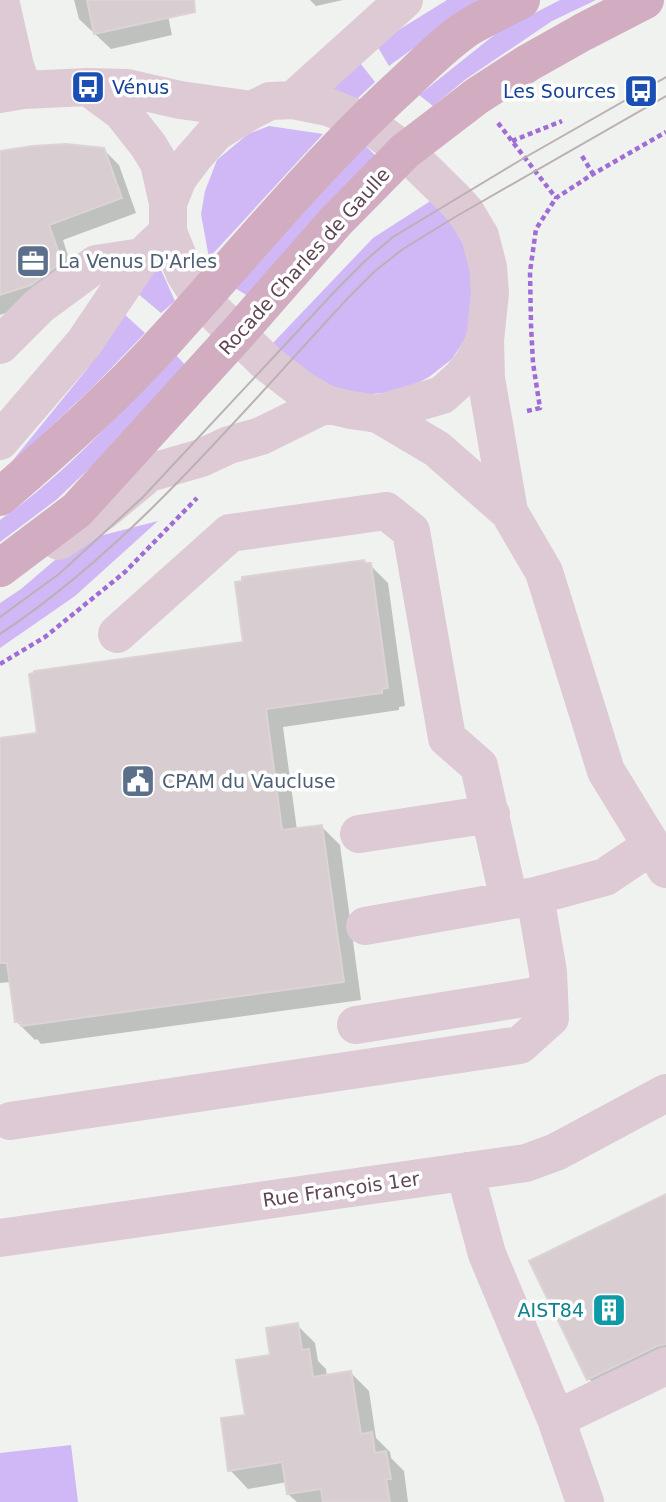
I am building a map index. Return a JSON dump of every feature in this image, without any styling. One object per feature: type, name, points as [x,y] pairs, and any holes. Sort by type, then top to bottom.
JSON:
[{"type":"main road","points":[[0,497],[58,447],[127,381],[274,216],[364,121],[469,27],[521,0]]},
{"type":"main road","name":"Rocade Charles de Gaulle","points":[[0,568],[77,510],[336,221],[405,151],[477,96],[528,63],[645,0]]},
{"type":"street","points":[[0,0],[15,66],[12,92],[88,87],[127,88],[180,100],[252,110]]},
{"type":"street","points":[[293,100],[404,0]]},
{"type":"street","points":[[88,87],[122,112],[159,163],[160,230],[201,299],[279,373],[302,390],[326,404],[378,414],[437,449],[509,512],[544,572],[606,771],[659,858],[605,877],[522,898],[365,926]]},
{"type":"street","points":[[0,441],[84,342],[160,230],[178,178],[193,158],[216,132],[252,110],[270,101],[293,100],[328,107],[364,121],[405,151],[465,211],[480,236],[488,267],[490,293],[485,340],[486,378],[509,512]]},
{"type":"street","points":[[0,345],[39,306],[96,264],[160,230]]},
{"type":"street","points":[[378,414],[442,394],[461,378],[473,363],[485,340]]},
{"type":"street","points":[[0,582],[103,511],[149,473],[261,436],[326,404]]},
{"type":"street","points":[[10,1121],[520,1045],[550,1018],[548,972],[491,814],[479,766],[447,738],[411,531],[386,511],[230,533],[117,634]]},
{"type":"street","points":[[359,834],[491,814]]},
{"type":"street","points":[[355,1024],[549,995]]},
{"type":"street","name":"Rue François 1er","points":[[0,1238],[526,1163],[556,1152],[666,1093]]},
{"type":"street","points":[[467,1171],[487,1254],[556,1419],[586,1502]]},
{"type":"street","points":[[556,1419],[666,1366]]},
{"type":"path","points":[[512,141],[562,121]]},
{"type":"path","points":[[492,418],[540,408],[533,363],[530,298],[530,272],[536,229],[556,198],[666,132]]},
{"type":"path","points":[[582,156],[593,174]]},
{"type":"path","points":[[0,664],[45,637],[125,572],[201,494]]},
{"type":"shaded area","points":[[447,0],[480,0],[389,66],[376,44]]},
{"type":"shaded area","points":[[560,0],[596,0],[552,21],[466,79],[433,106],[419,95],[498,32]]},
{"type":"shaded area","points":[[357,59],[375,82],[357,99],[318,87]]},
{"type":"shaded area","points":[[269,126],[323,134],[209,258],[201,214],[205,191],[217,160],[248,134]]},
{"type":"shaded area","points":[[365,145],[377,157],[248,296],[235,288]]},
{"type":"shaded area","points":[[432,200],[455,228],[471,263],[471,321],[465,339],[452,359],[429,377],[408,388],[360,395],[317,384],[272,344],[373,238]]},
{"type":"shaded area","points":[[157,261],[175,301],[161,313],[137,293]]},
{"type":"shaded area","points":[[123,313],[145,333],[95,385],[5,470],[87,369]]},
{"type":"shaded area","points":[[176,355],[187,367],[130,430],[56,500],[0,542],[0,520],[70,463]]},
{"type":"shaded area","points":[[158,521],[75,596],[0,648],[0,603],[21,589],[76,542]]},
{"type":"shaded area","points":[[71,1445],[78,1502],[0,1502],[0,1453]]},
{"type":"building","points":[[87,0],[194,0],[195,12],[94,34]]},
{"type":"building","points":[[66,144],[104,148],[122,198],[49,225],[62,262],[31,285],[0,295],[0,151]]},
{"type":"building","name":"CPAM du Vaucluse","points":[[364,560],[365,563],[371,563],[388,688],[382,689],[382,693],[266,709],[282,830],[322,825],[344,982],[21,1026],[21,1022],[15,1022],[7,963],[0,963],[0,738],[37,733],[29,674],[34,671],[243,642],[235,582],[242,581],[242,577]]},
{"type":"building","name":"AIST84","points":[[666,1194],[666,1344],[587,1380],[529,1261]]},
{"type":"building","points":[[298,1323],[302,1350],[309,1349],[313,1377],[351,1371],[361,1434],[372,1432],[375,1453],[386,1451],[391,1479],[386,1479],[390,1502],[323,1502],[321,1489],[287,1494],[282,1462],[228,1471],[221,1418],[245,1415],[236,1360],[270,1355],[266,1328]]},
{"type":"tram line","points":[[0,617],[59,574],[143,497],[338,288],[393,237],[666,77]]},
{"type":"tram line","points":[[0,634],[49,599],[140,520],[375,271],[403,249],[455,217],[666,96]]},
{"type":"place","name":"Vénus","points":[[88,87]]},
{"type":"place","name":"Les Sources","points":[[641,91]]},
{"type":"place","name":"La Venus D'Arles","points":[[33,261]]},
{"type":"place","name":"CPAM du Vaucluse","points":[[138,781]]},
{"type":"place","name":"AIST84","points":[[609,1310]]}]
